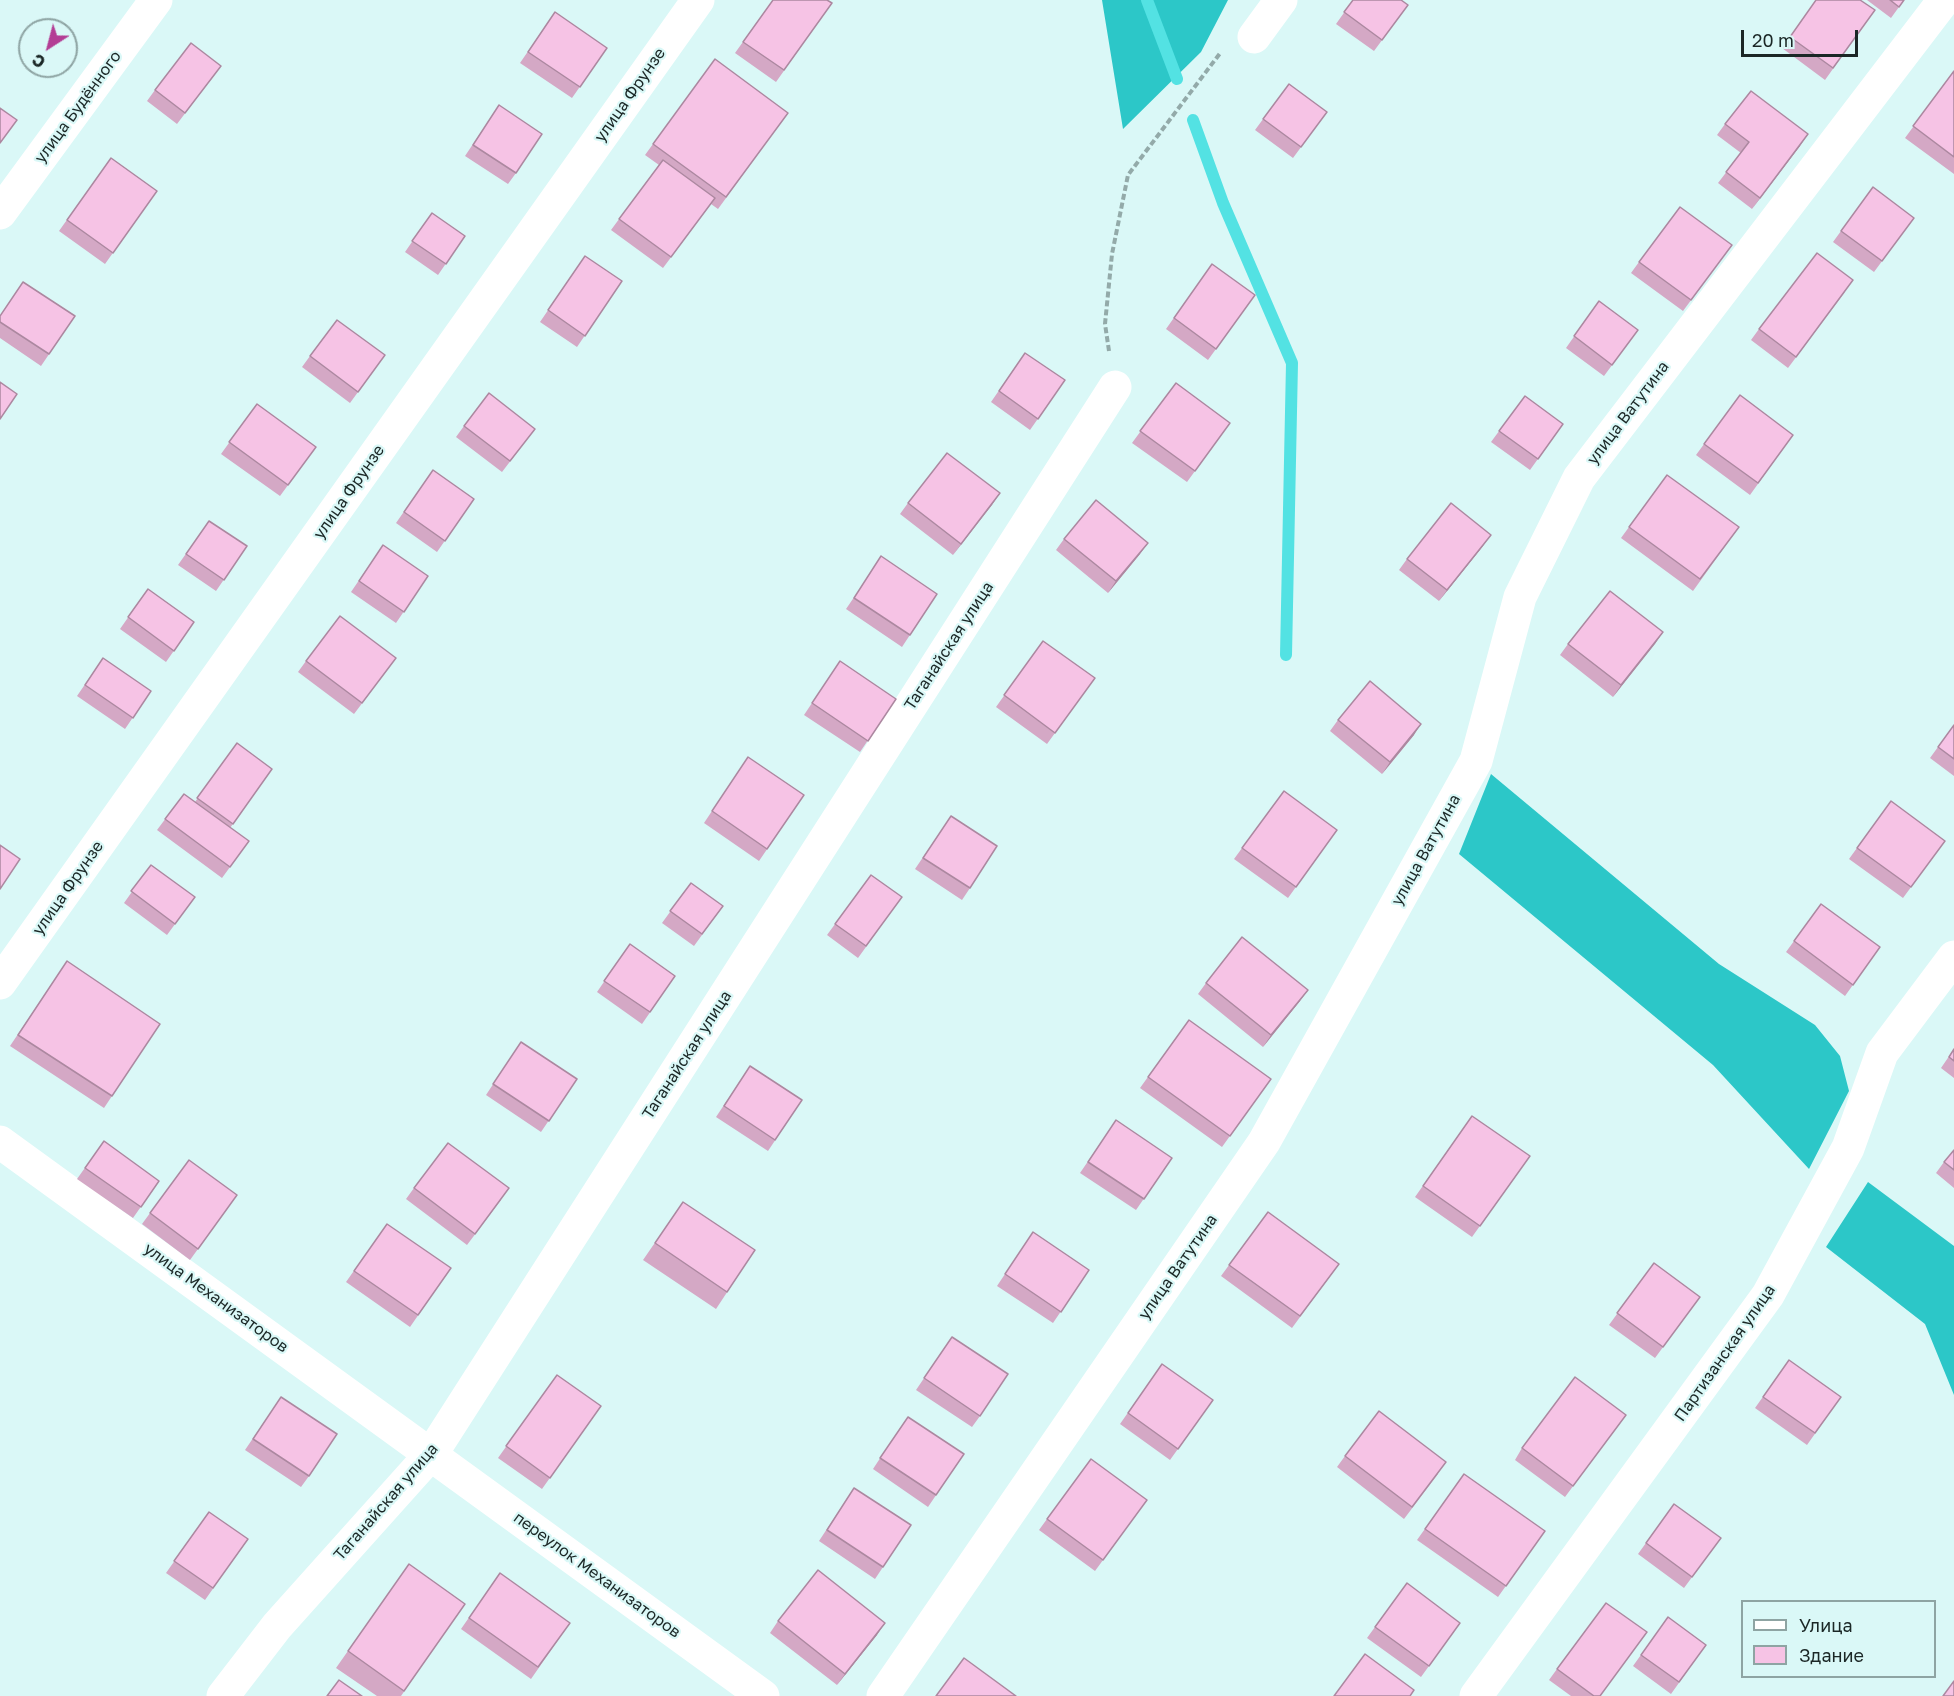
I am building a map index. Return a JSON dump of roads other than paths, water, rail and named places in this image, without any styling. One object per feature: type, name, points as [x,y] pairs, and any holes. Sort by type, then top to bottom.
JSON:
[{"type":"street","name":"улица Будённого","points":[[0,213],[156,0]]},
{"type":"street","name":"улица Фрунзе","points":[[0,983],[698,0]]},
{"type":"street","points":[[1254,37],[1281,0]]},
{"type":"street","name":"улица Ватутина","points":[[883,1696],[1264,1142],[1476,761],[1520,597],[1579,478],[1944,0]]},
{"type":"street","name":"Таганайская улица","points":[[223,1696],[277,1626],[432,1454],[1116,387]]},
{"type":"street","name":"Партизанская улица","points":[[1476,1696],[1768,1295],[1848,1148],[1882,1053],[1954,957]]},
{"type":"street","name":"улица Механизаторов","points":[[0,1142],[432,1454]]},
{"type":"street","name":"переулок Механизаторов","points":[[432,1454],[763,1696]]},
{"type":"waterway","points":[[1147,0],[1177,79]]},
{"type":"waterway","points":[[1193,120],[1223,203],[1292,363],[1286,655]]}]
